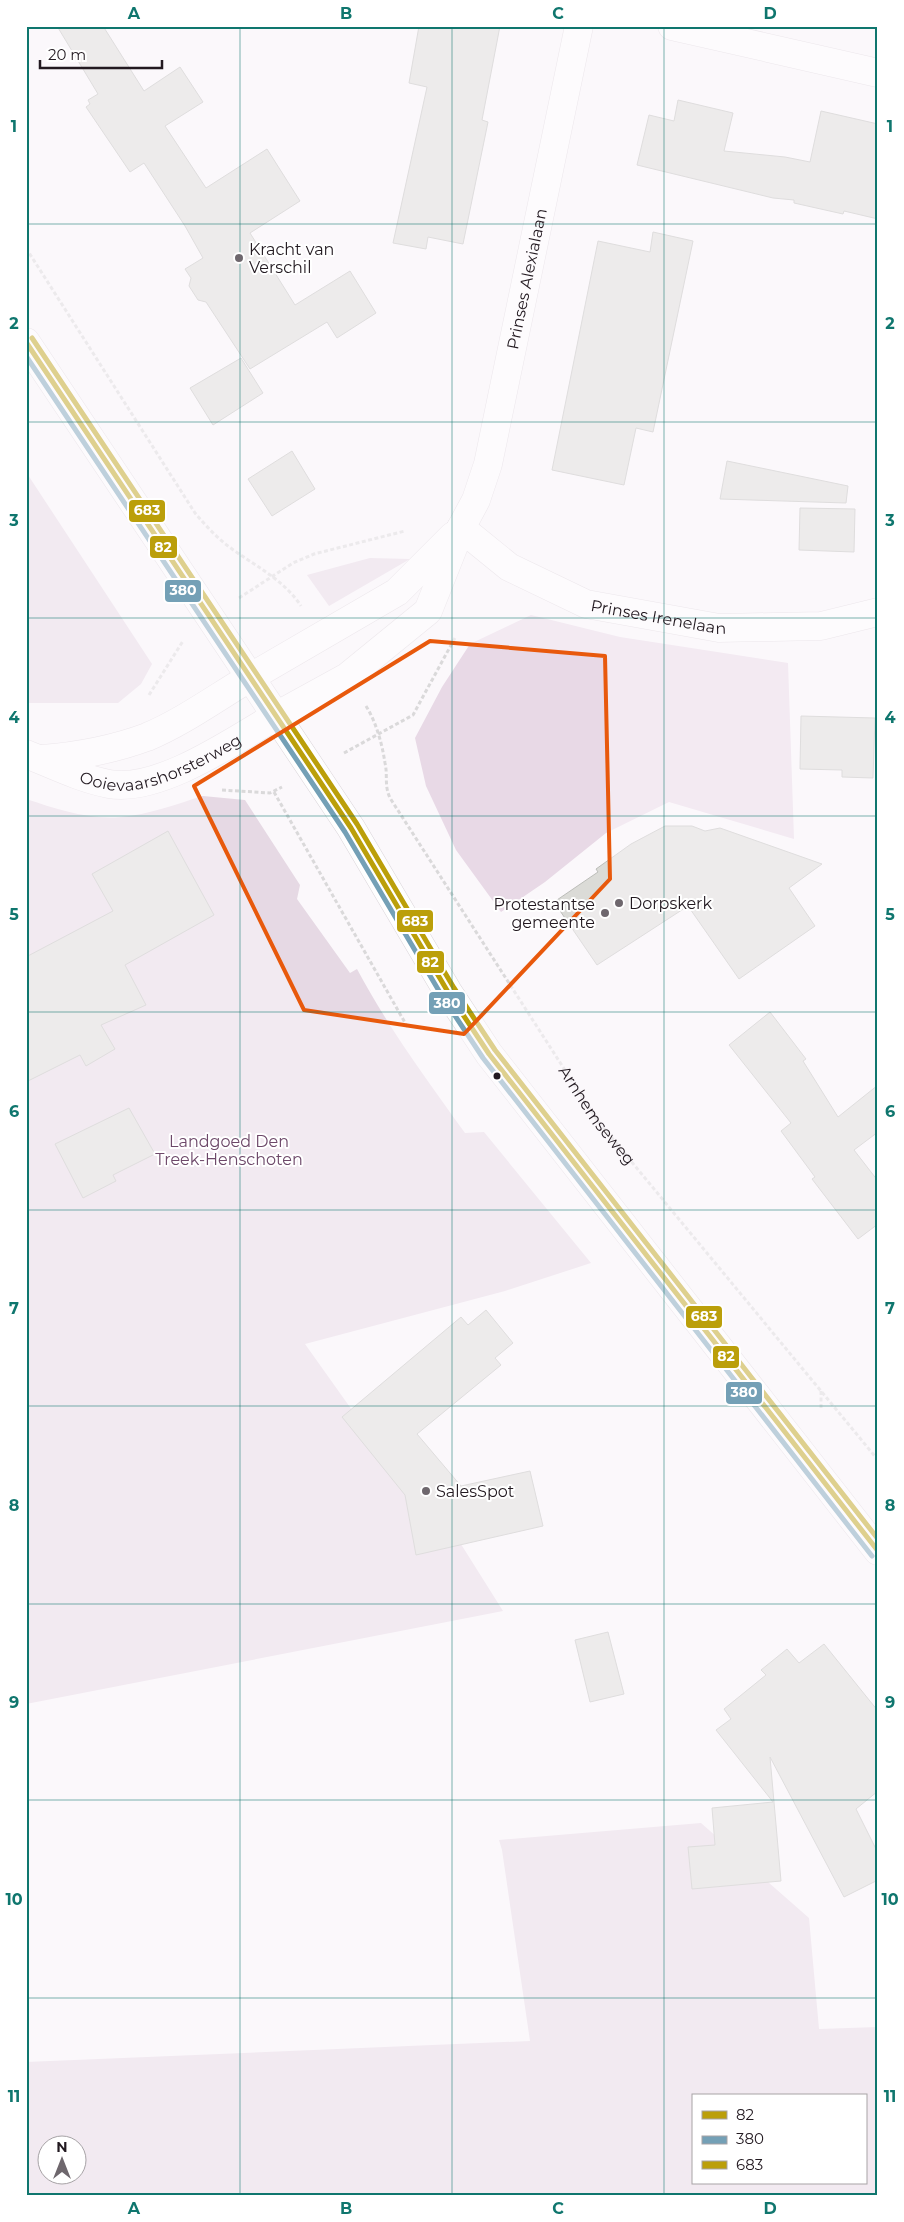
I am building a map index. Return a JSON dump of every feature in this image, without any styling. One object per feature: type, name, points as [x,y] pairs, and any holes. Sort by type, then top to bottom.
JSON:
[{"type":"street","name":"Prinses Alexialaan","points":[[462,528],[476,500],[488,464],[579,26]]},
{"type":"street","points":[[672,26],[878,73]]},
{"type":"street","points":[[26,342],[351,828],[448,992],[489,1054],[815,1474],[878,1551]]},
{"type":"street","name":"Prinses Irenelaan","points":[[462,528],[509,567],[586,604],[719,628],[820,626],[878,612]]},
{"type":"street","points":[[251,678],[397,592],[462,528]]},
{"type":"street","points":[[276,716],[347,677],[428,611],[462,528]]},
{"type":"street","name":"Ooievaarshorsterweg","points":[[33,757],[83,755],[113,749],[147,737],[251,678]]},
{"type":"street","name":"Ooievaarshorsterweg","points":[[33,757],[74,775],[111,784],[142,783],[183,769],[276,716]]},
{"type":"path","points":[[26,248],[195,513],[210,530],[231,548],[286,586],[321,636]]},
{"type":"path","name":"Arnhemseweg","points":[[347,677],[373,718],[386,765],[386,789],[390,798],[597,1120],[821,1388],[877,1458]]},
{"type":"path","points":[[274,792],[408,1028]]},
{"type":"path","points":[[820,1408],[821,1388]]},
{"type":"highlighted area","points":[[430,641],[605,656],[610,879],[464,1034],[304,1010],[194,786]]},
{"type":"green space","points":[[26,472],[152,664],[141,684],[118,703],[26,703]]},
{"type":"green space","points":[[370,558],[410,559],[329,606],[307,575]]},
{"type":"green space","name":"Landgoed Den Treek-Henschoten","points":[[203,796],[245,800],[300,885],[297,899],[350,973],[357,969],[422,1073],[465,1133],[484,1132],[591,1263],[505,1291],[305,1344],[379,1448],[437,1506],[503,1611],[26,1704],[26,799],[73,813],[97,817],[121,817],[162,809]]},
{"type":"green space","points":[[701,1823],[809,1918],[819,2029],[878,2027],[878,2196],[26,2196],[26,2062],[530,2041],[499,1840]]},
{"type":"shaded area","points":[[531,615],[620,637],[788,663],[794,839],[669,802],[606,833],[545,882],[501,912],[456,850],[426,786],[415,738],[442,687],[470,644]]},
{"type":"building","points":[[57,26],[103,26],[144,91],[180,67],[203,102],[165,126],[206,188],[267,149],[300,201],[250,233],[295,305],[350,271],[376,313],[337,338],[327,322],[250,369],[206,302],[198,300],[189,286],[191,278],[185,269],[203,258],[185,226],[144,163],[130,172],[86,107],[90,104],[88,100],[98,94]]},
{"type":"building","points":[[419,26],[500,26],[482,120],[488,122],[463,244],[428,237],[426,249],[393,243],[427,87],[409,83]]},
{"type":"building","points":[[678,100],[733,113],[724,151],[785,157],[810,162],[821,111],[878,124],[878,219],[844,211],[843,214],[794,203],[794,200],[773,198],[637,165],[649,115],[674,121]]},
{"type":"building","points":[[653,232],[693,241],[653,432],[636,428],[624,485],[552,470],[598,241],[650,252]]},
{"type":"building","points":[[241,358],[263,393],[213,425],[190,388]]},
{"type":"building","points":[[292,451],[315,489],[272,516],[248,479]]},
{"type":"building","points":[[727,461],[848,486],[846,503],[720,499]]},
{"type":"building","points":[[800,508],[855,509],[854,552],[799,550]]},
{"type":"building","points":[[801,716],[875,718],[873,778],[842,777],[842,770],[800,769]]},
{"type":"building","name":"Dorpskerk","points":[[665,826],[692,826],[705,831],[720,828],[822,864],[789,888],[815,926],[739,979],[688,906],[597,965],[554,902],[598,872],[596,869],[631,844]]},
{"type":"building","points":[[168,831],[214,915],[125,965],[146,1005],[101,1025],[115,1049],[86,1066],[80,1055],[26,1082],[26,957],[113,911],[92,874]]},
{"type":"building","points":[[770,1012],[806,1059],[803,1061],[838,1117],[878,1085],[878,1132],[854,1150],[878,1181],[878,1224],[858,1239],[812,1179],[815,1177],[781,1131],[791,1123],[729,1045]]},
{"type":"building","points":[[129,1108],[155,1154],[113,1175],[116,1181],[83,1198],[55,1144]]},
{"type":"building","points":[[486,1310],[513,1343],[495,1358],[501,1365],[417,1434],[461,1486],[530,1471],[543,1526],[416,1555],[405,1495],[342,1417],[461,1317],[468,1325]]},
{"type":"building","points":[[608,1632],[624,1694],[590,1702],[575,1640]]},
{"type":"building","points":[[824,1644],[878,1711],[878,1791],[856,1809],[878,1853],[878,1880],[844,1897],[770,1757],[781,1881],[692,1889],[688,1847],[715,1845],[712,1808],[773,1802],[716,1730],[731,1719],[724,1709],[766,1675],[761,1670],[787,1649],[799,1663]]},
{"type":"transit line","name":"683","points":[[32,338],[357,824],[454,988],[495,1050],[878,1539]]},
{"type":"transit line","name":"82","points":[[26,342],[351,828],[448,992],[489,1054],[878,1551]]},
{"type":"transit line","name":"380","points":[[26,356],[345,832],[442,996],[483,1058],[872,1556]]},
{"type":"place","name":"Kracht van Verschil","points":[[239,258]]},
{"type":"place","name":"Dorpskerk","points":[[619,903]]},
{"type":"place","name":"Protestantse gemeente","points":[[605,913]]},
{"type":"place","name":"SalesSpot","points":[[426,1491]]}]
